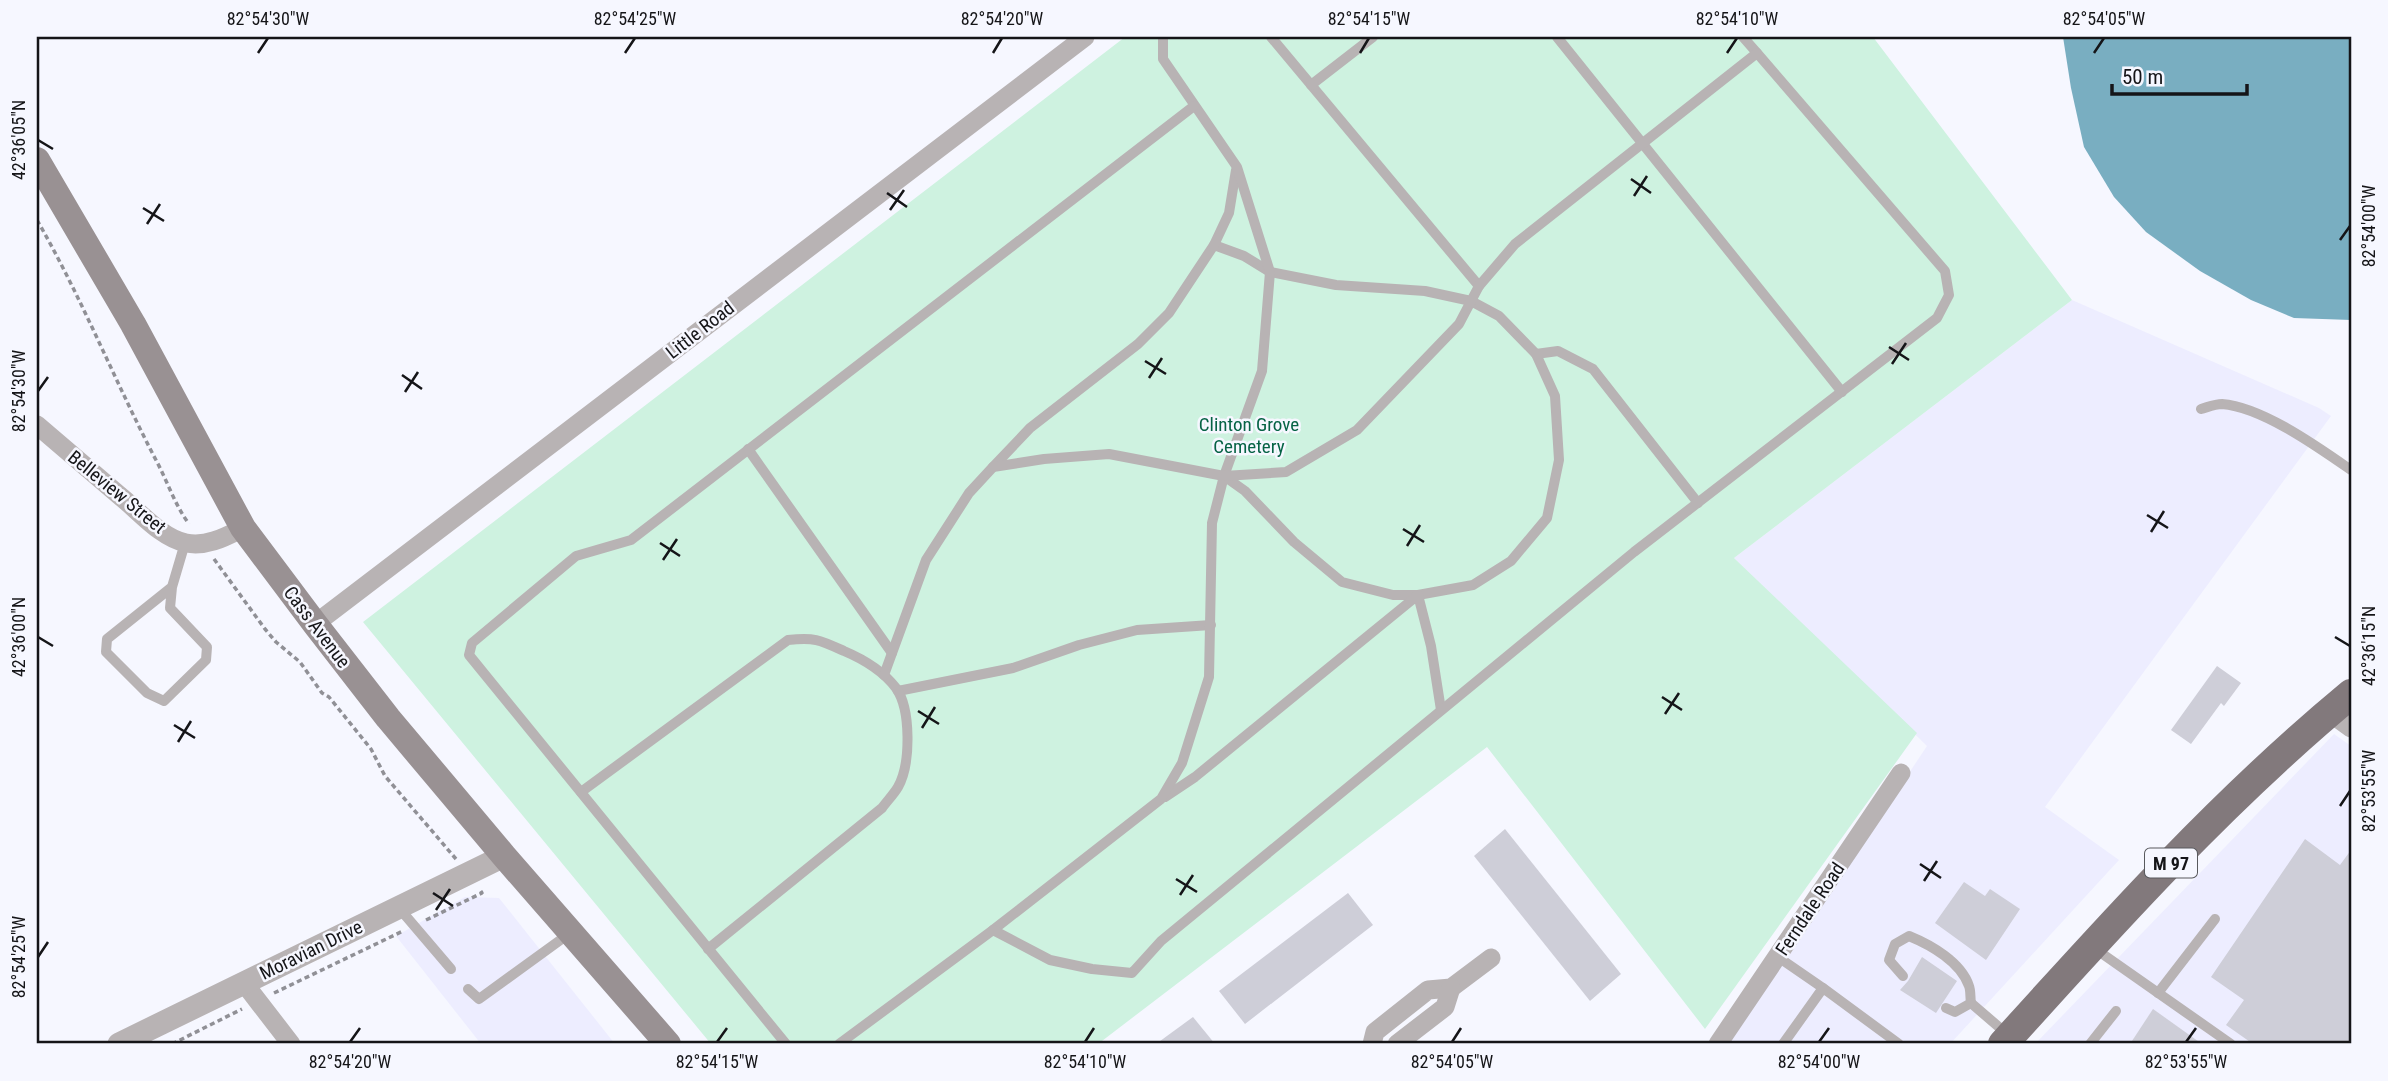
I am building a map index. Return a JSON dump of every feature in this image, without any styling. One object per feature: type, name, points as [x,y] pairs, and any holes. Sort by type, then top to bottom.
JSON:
[{"type":"main road","name":"Cass Avenue","points":[[37,160],[132,324],[243,528],[388,718],[667,1044]]},
{"type":"main road","name":"M 97","points":[[2006,1040],[2091,946],[2213,821],[2344,711]]},
{"type":"street","name":"Little Road","points":[[314,624],[1085,37]]},
{"type":"street","name":"Belleview Street","points":[[37,425],[154,524],[185,543],[206,543],[243,528]]},
{"type":"street","name":"Ferndale Road","points":[[1718,1044],[1901,774]]},
{"type":"street","name":"Moravian Drive","points":[[119,1044],[251,992],[399,907],[504,856]]},
{"type":"street","points":[[1372,1044],[1375,1032],[1428,990],[1451,988],[1492,958]]},
{"type":"street","points":[[1396,1044],[1445,1007],[1451,988]]},
{"type":"street","points":[[251,992],[291,1044]]},
{"type":"lane","points":[[1161,799],[1182,762],[1209,677],[1212,523],[1224,476],[1262,371],[1270,272],[1237,167],[1163,59],[1163,37]]},
{"type":"lane","points":[[1271,37],[1479,286]]},
{"type":"lane","points":[[1311,85],[1373,37]]},
{"type":"lane","points":[[1557,37],[1842,392]]},
{"type":"lane","points":[[993,930],[1050,960],[1092,970],[1132,973],[1161,941],[1634,552],[1937,318],[1949,295],[1945,271],[1744,37]]},
{"type":"lane","points":[[993,467],[1044,459],[1109,454],[1224,476],[1286,472],[1357,430],[1459,324],[1479,286],[1515,244],[1757,53]]},
{"type":"lane","points":[[786,1044],[469,655],[472,643],[576,556],[631,540],[1194,106]]},
{"type":"lane","points":[[884,675],[926,560],[969,493],[1030,428],[1138,344],[1169,313],[1214,245],[1229,213],[1237,167]]},
{"type":"lane","points":[[1214,245],[1244,256],[1270,272],[1336,285],[1425,291],[1471,300],[1499,316],[1536,354],[1555,396],[1559,460],[1547,518],[1511,561],[1473,585],[1418,595],[1393,595],[1342,582],[1294,542],[1245,491],[1224,476]]},
{"type":"lane","points":[[1536,354],[1558,351],[1593,369],[1698,503]]},
{"type":"lane","points":[[2201,409],[2219,404],[2240,407],[2312,443],[2351,470]]},
{"type":"lane","points":[[748,449],[892,653]]},
{"type":"lane","points":[[172,587],[107,639],[106,652],[147,693],[164,701],[206,660],[207,647],[170,608],[172,587],[185,543]]},
{"type":"lane","points":[[1418,595],[1431,646],[1441,710]]},
{"type":"lane","points":[[839,1044],[993,930],[1161,799],[1195,777],[1418,595]]},
{"type":"lane","points":[[898,691],[1013,668],[1079,645],[1137,630],[1211,625]]},
{"type":"lane","points":[[580,793],[788,640],[813,637],[858,657],[884,675],[898,691],[907,725],[907,759],[899,786],[882,808],[708,949]]},
{"type":"lane","points":[[399,907],[452,969]]},
{"type":"lane","points":[[2158,993],[2215,919]]},
{"type":"lane","points":[[468,989],[479,999],[571,933]]},
{"type":"lane","points":[[1903,976],[1889,960],[1895,944],[1909,936],[1928,944],[1960,970],[1969,986],[1971,1003],[2006,1040]]},
{"type":"lane","points":[[2091,946],[2231,1044]]},
{"type":"lane","points":[[1778,957],[1823,988],[1893,1043]]},
{"type":"lane","points":[[1783,1044],[1823,988]]},
{"type":"lane","points":[[1946,1008],[1955,1012],[1971,1003]]},
{"type":"lane","points":[[2090,1044],[2116,1011]]},
{"type":"path","points":[[37,220],[89,317],[132,415],[180,512]]},
{"type":"path","points":[[213,558],[265,629],[309,672],[322,693],[330,697],[371,748],[385,776],[442,842]]},
{"type":"path","points":[[172,1044],[251,992],[414,926],[482,893]]},
{"type":"shaded area","points":[[2072,300],[2319,408],[2331,416],[2045,807],[2119,860],[1950,1044],[1728,1044],[1927,746],[1734,558]]},
{"type":"shaded area","points":[[2334,734],[2351,746],[2351,1044],[2035,1044]]},
{"type":"shaded area","points":[[465,897],[499,898],[615,1044],[481,1044],[396,936]]},
{"type":"green space","name":"Clinton Grove Cemetery","points":[[1125,37],[1873,37],[2072,300],[1734,558],[1917,733],[1705,1029],[1487,747],[1098,1044],[711,1044],[363,622]]},
{"type":"water","points":[[2063,37],[2351,37],[2351,320],[2294,318],[2251,300],[2200,271],[2146,232],[2114,197],[2084,147]]},
{"type":"building","points":[[2217,666],[2241,683],[2224,706],[2221,703],[2191,744],[2171,730]]},
{"type":"building","points":[[1505,829],[1621,974],[1590,1001],[1474,856]]},
{"type":"building","points":[[2305,839],[2340,865],[2351,850],[2351,1044],[2253,1044],[2226,1025],[2244,1000],[2211,977]]},
{"type":"building","points":[[1964,882],[1985,896],[1990,889],[2020,909],[1986,960],[1935,923]]},
{"type":"building","points":[[1348,893],[1373,925],[1245,1024],[1219,991]]},
{"type":"building","points":[[1922,957],[1957,981],[1936,1013],[1900,990]]},
{"type":"building","points":[[2153,1009],[2202,1044],[2130,1044]]},
{"type":"building","points":[[1193,1017],[1215,1044],[1156,1044]]}]
